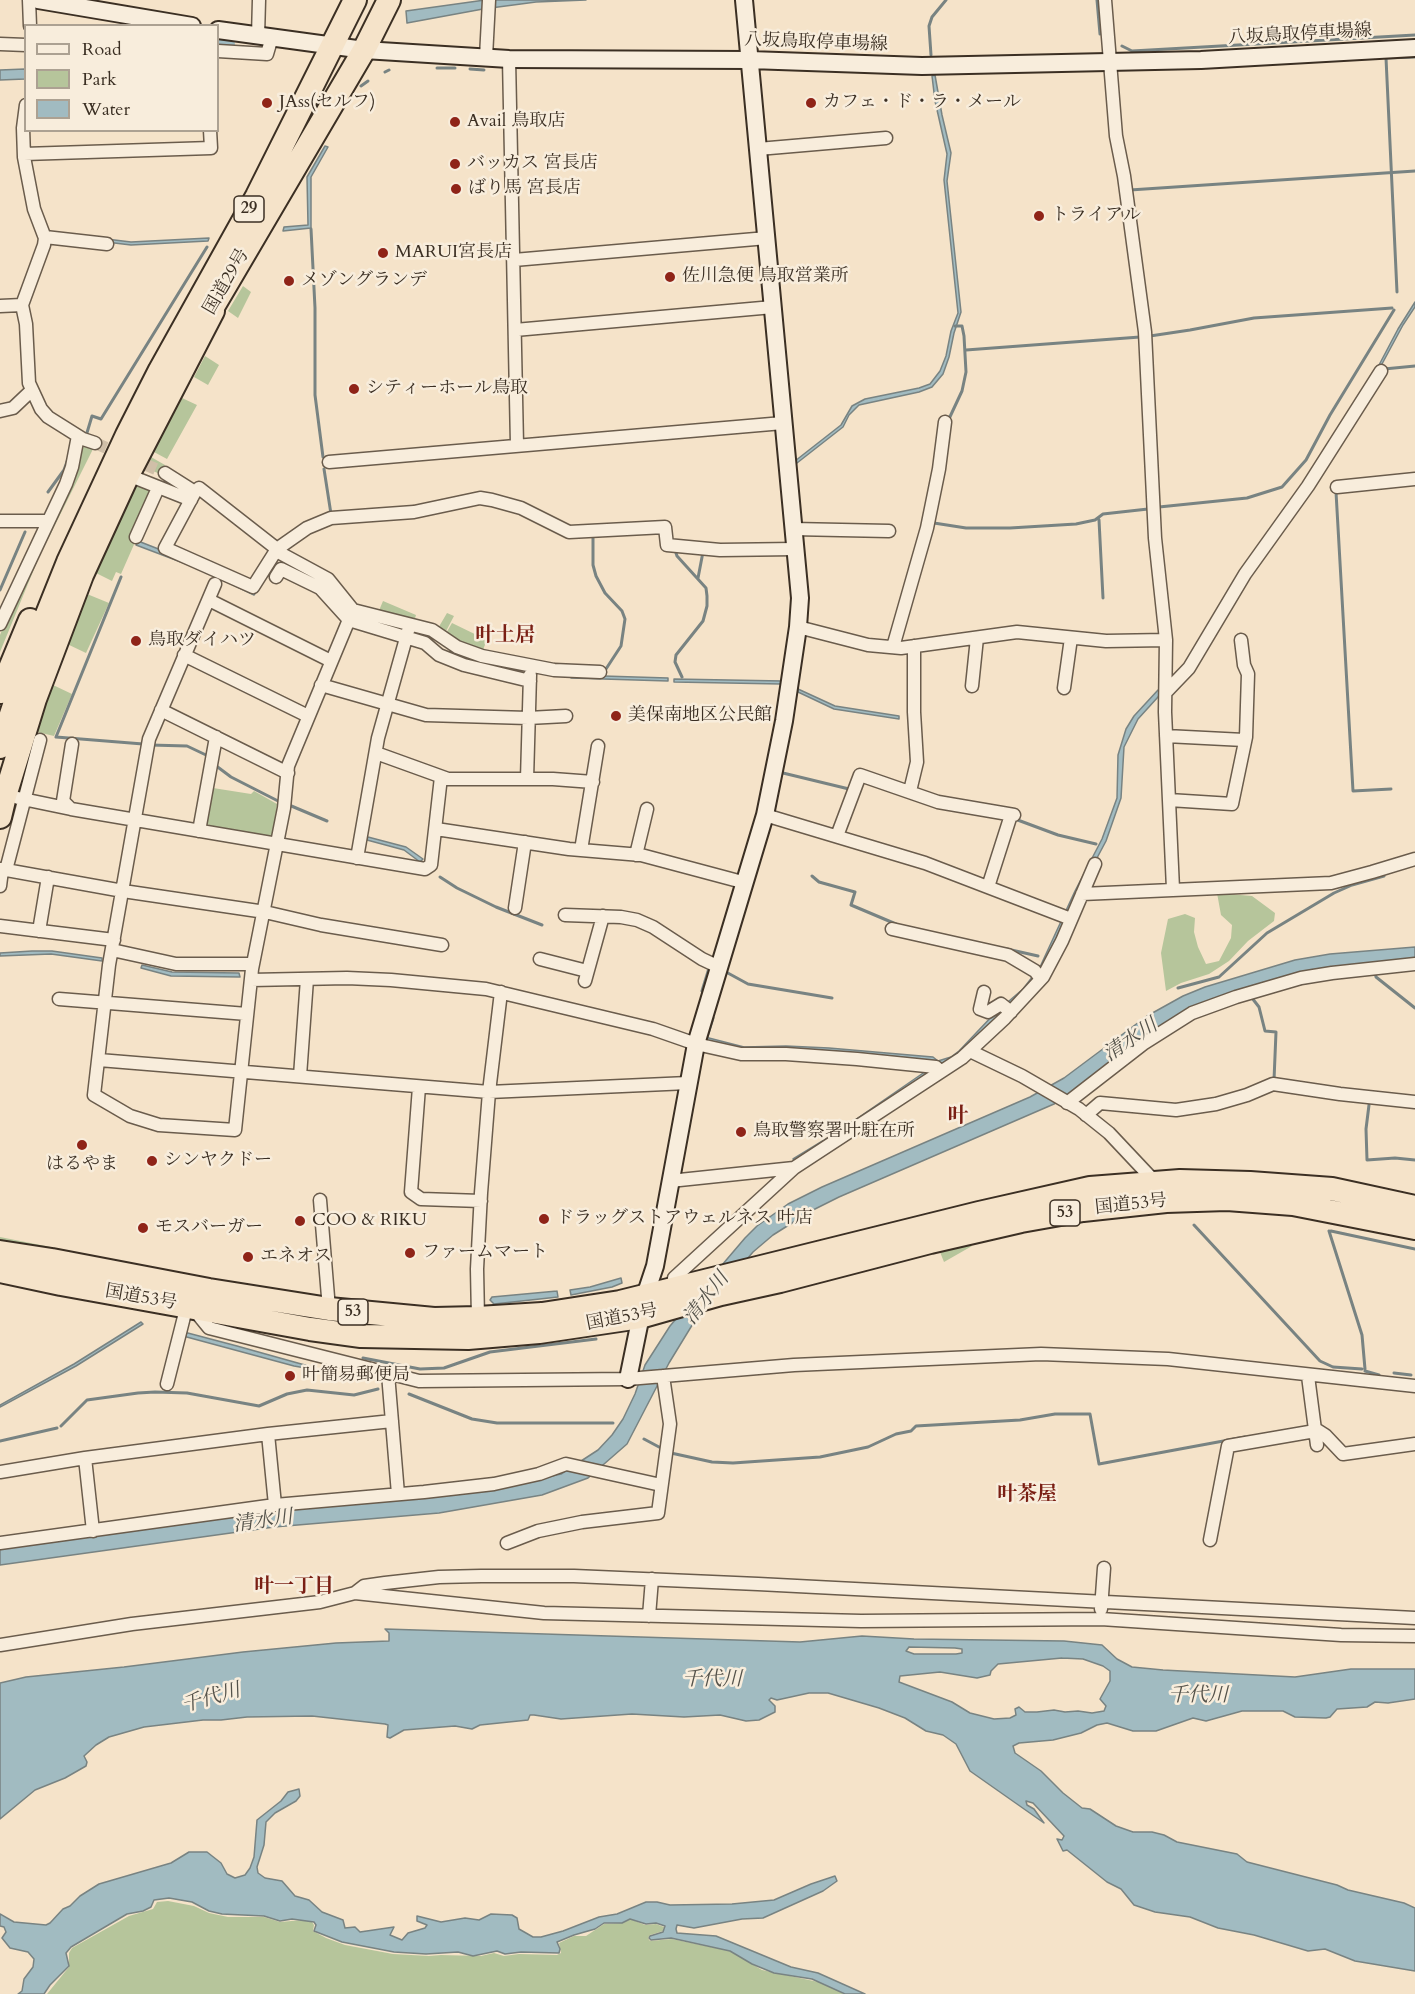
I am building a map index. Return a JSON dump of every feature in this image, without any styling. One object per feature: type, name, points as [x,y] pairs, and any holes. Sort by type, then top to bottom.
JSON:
[{"type":"highway","name":"国道29号","points":[[0,747],[33,648],[68,562],[99,500],[136,416],[256,196],[331,45],[356,0]]},
{"type":"highway","name":"国道29号","points":[[99,500],[364,50],[389,0]]},
{"type":"highway","points":[[9,804],[35,699],[82,575],[128,475],[224,288]]},
{"type":"highway","points":[[0,691],[70,523],[133,406],[147,383],[160,370]]},
{"type":"highway","name":"国道53号","points":[[0,1271],[310,1329],[361,1336],[468,1338],[539,1332],[714,1287],[780,1281],[1021,1221],[1083,1210],[1161,1192],[1250,1183],[1332,1190],[1415,1207]]},
{"type":"highway","name":"国道53号","points":[[0,1252],[329,1309],[434,1319],[689,1303],[742,1271],[1023,1202],[1090,1188],[1293,1203],[1415,1228]]},
{"type":"highway","points":[[0,1277],[61,1284]]},
{"type":"street","points":[[29,0],[30,24]]},
{"type":"street","points":[[38,0],[176,24]]},
{"type":"street","points":[[219,51],[267,54],[258,0]]},
{"type":"street","points":[[486,57],[489,0]]},
{"type":"street","points":[[628,1379],[643,1306],[655,1266],[696,1044],[765,815],[784,721],[798,627],[800,598],[744,0]]},
{"type":"street","points":[[1105,0],[1116,136],[1124,176],[1145,332],[1155,538],[1166,640],[1166,736],[1173,889]]},
{"type":"street","name":"八坂鳥取停車場線","points":[[219,30],[364,50],[509,59],[750,60],[922,66],[1201,60],[1415,48]]},
{"type":"street","points":[[0,44],[24,45]]},
{"type":"street","points":[[509,59],[517,445]]},
{"type":"street","points":[[24,120],[24,154],[34,209],[45,237],[22,305],[26,324],[28,374],[32,390],[41,409],[48,417],[78,436],[95,443]]},
{"type":"street","points":[[24,154],[211,148],[210,132]]},
{"type":"street","points":[[758,149],[886,138]]},
{"type":"street","points":[[45,237],[107,244]]},
{"type":"street","points":[[514,260],[766,238]]},
{"type":"street","points":[[0,306],[22,305]]},
{"type":"street","points":[[515,330],[773,307]]},
{"type":"street","points":[[1166,692],[1189,668],[1245,574],[1308,486],[1381,371]]},
{"type":"street","points":[[0,411],[13,408],[32,390]]},
{"type":"street","points":[[893,647],[927,528],[939,469],[945,422]]},
{"type":"street","points":[[329,462],[783,423]]},
{"type":"street","points":[[0,624],[67,481],[78,436]]},
{"type":"street","points":[[165,472],[193,496]]},
{"type":"street","points":[[128,475],[158,488],[193,496]]},
{"type":"street","points":[[1337,487],[1415,479]]},
{"type":"street","points":[[52,492],[59,483],[67,481]]},
{"type":"street","points":[[136,537],[158,488]]},
{"type":"street","points":[[600,672],[571,672],[530,666],[470,652],[432,630],[410,624],[351,615],[328,579],[288,558],[278,549],[199,488],[165,548],[253,587],[278,549],[307,528],[331,518],[414,512],[480,498],[521,508],[569,531],[664,527],[667,545],[720,550],[795,549]]},
{"type":"street","points":[[0,520],[48,522]]},
{"type":"street","points":[[794,529],[889,531]]},
{"type":"street","points":[[276,577],[281,569],[320,588],[351,615],[406,639],[425,643],[439,655],[464,665],[530,681]]},
{"type":"street","points":[[215,584],[149,739],[113,945],[94,1095],[130,1116],[159,1125],[235,1130],[253,964],[277,845],[288,766],[351,615]]},
{"type":"street","points":[[209,600],[331,661]]},
{"type":"street","points":[[357,858],[387,703],[410,624]]},
{"type":"street","points":[[798,627],[868,645],[893,647],[1017,633],[1106,641],[1166,640]]},
{"type":"street","points":[[972,686],[977,638]]},
{"type":"street","points":[[1064,688],[1071,638]]},
{"type":"street","points":[[1169,800],[1232,804],[1244,740],[1248,674],[1244,665],[1241,640]]},
{"type":"street","points":[[910,791],[917,762],[914,646]]},
{"type":"street","points":[[184,656],[308,716]]},
{"type":"street","points":[[527,779],[530,666]]},
{"type":"street","points":[[321,685],[426,715],[528,718],[566,716]]},
{"type":"street","points":[[161,710],[288,773]]},
{"type":"street","points":[[1166,736],[1244,740]]},
{"type":"street","points":[[199,831],[216,737]]},
{"type":"street","points":[[0,886],[9,804],[40,740]]},
{"type":"street","points":[[71,809],[63,801],[72,744]]},
{"type":"street","points":[[581,850],[598,746]]},
{"type":"street","points":[[376,753],[448,779],[593,782]]},
{"type":"street","points":[[837,836],[860,775],[938,802],[1012,815],[988,887]]},
{"type":"street","points":[[9,804],[71,809],[425,869],[431,865],[441,777]]},
{"type":"street","points":[[636,855],[647,809]]},
{"type":"street","points":[[765,815],[926,862],[1071,919]]},
{"type":"street","points":[[436,829],[581,850],[636,855],[746,883]]},
{"type":"street","points":[[515,908],[525,842]]},
{"type":"street","points":[[1082,894],[1331,883],[1415,859]]},
{"type":"street","points":[[674,1278],[794,1168],[962,1058],[1011,1012],[1041,979],[1054,957],[1095,864]]},
{"type":"street","points":[[2,870],[265,912],[442,945]]},
{"type":"street","points":[[39,931],[48,877]]},
{"type":"street","points":[[565,915],[621,917],[645,924],[719,967]]},
{"type":"street","points":[[540,959],[586,976],[603,916]]},
{"type":"street","points":[[0,926],[113,945],[176,964],[253,964]]},
{"type":"street","points":[[892,929],[1008,955],[1035,971],[1041,979]]},
{"type":"street","points":[[1066,1102],[1143,1044],[1192,1013],[1301,978],[1415,964]]},
{"type":"street","points":[[300,1076],[307,979]]},
{"type":"street","points":[[251,980],[391,980],[501,992],[652,1029],[696,1044],[749,1055],[786,1054],[847,1058],[918,1064],[936,1067],[940,1071]]},
{"type":"street","points":[[478,1318],[477,1269],[481,1201],[489,1092],[501,992]]},
{"type":"street","points":[[984,992],[980,1009],[988,1012],[1001,1004],[1011,1012]]},
{"type":"street","points":[[59,999],[247,1014]]},
{"type":"street","points":[[970,1051],[1022,1076],[1086,1115],[1109,1133],[1161,1192]]},
{"type":"street","points":[[99,1060],[489,1092],[688,1083]]},
{"type":"street","points":[[1086,1115],[1100,1103],[1176,1110],[1216,1104],[1273,1084],[1415,1102]]},
{"type":"street","points":[[419,1087],[411,1192],[421,1199],[481,1201]]},
{"type":"street","points":[[670,1181],[794,1168]]},
{"type":"street","points":[[320,1200],[329,1309]]},
{"type":"street","points":[[192,1307],[209,1328],[419,1381],[628,1379],[794,1365],[1041,1354],[1167,1359],[1415,1386]]},
{"type":"street","points":[[167,1384],[192,1307]]},
{"type":"street","points":[[388,1374],[398,1494]]},
{"type":"street","points":[[507,1543],[537,1532],[572,1524],[658,1513],[670,1424],[663,1376]]},
{"type":"street","points":[[1308,1376],[1317,1445]]},
{"type":"street","points":[[0,1472],[85,1458],[268,1434],[392,1421]]},
{"type":"street","points":[[1210,1540],[1228,1446],[1315,1430],[1325,1435],[1343,1454],[1415,1444]]},
{"type":"street","points":[[268,1434],[275,1504]]},
{"type":"street","points":[[85,1458],[93,1531]]},
{"type":"street","points":[[0,1543],[275,1504],[494,1484],[539,1474],[566,1464],[662,1485]]},
{"type":"street","points":[[1101,1619],[1104,1568]]},
{"type":"street","points":[[355,1593],[364,1586],[439,1577],[574,1576],[1415,1618]]},
{"type":"street","points":[[649,1616],[652,1579]]},
{"type":"street","points":[[0,1645],[132,1624],[320,1602],[355,1593],[544,1613],[861,1621],[1101,1619],[1341,1635],[1415,1636]]},
{"type":"green space","points":[[243,286],[251,292],[238,318],[228,311]]},
{"type":"green space","points":[[205,356],[219,365],[208,385],[194,377]]},
{"type":"green space","points":[[182,398],[197,405],[167,459],[154,452]]},
{"type":"green space","points":[[81,442],[94,447],[39,557],[0,652],[0,635]]},
{"type":"green space","points":[[151,457],[165,465],[160,474],[146,468]]},
{"type":"green space","points":[[137,483],[153,491],[121,574],[116,572],[112,581],[96,573]]},
{"type":"green space","points":[[87,594],[109,603],[86,653],[65,643]]},
{"type":"green space","points":[[383,601],[416,615],[414,622],[378,613]]},
{"type":"green space","points":[[447,613],[454,616],[444,635],[437,630]]},
{"type":"green space","points":[[452,623],[487,640],[482,652],[445,635]]},
{"type":"green space","points":[[53,685],[72,694],[54,736],[37,732]]},
{"type":"green space","points":[[213,788],[251,794],[254,791],[277,804],[273,834],[268,837],[211,827],[206,822]]},
{"type":"green space","points":[[1217,893],[1252,896],[1275,913],[1274,921],[1248,941],[1229,961],[1209,974],[1181,983],[1166,991],[1161,953],[1168,919],[1185,914],[1195,918],[1194,932],[1206,964],[1219,961],[1231,938],[1232,925],[1221,915]]},
{"type":"green space","points":[[0,1237],[177,1272],[176,1278],[0,1242]]},
{"type":"green space","points":[[972,1246],[944,1262],[940,1252]]},
{"type":"green space","points":[[168,1901],[194,1906],[209,1913],[228,1917],[264,1917],[280,1922],[303,1920],[312,1922],[313,1931],[345,1945],[393,1954],[429,1956],[481,1956],[494,1953],[504,1956],[557,1955],[561,1953],[559,1943],[574,1936],[586,1936],[604,1924],[622,1923],[630,1919],[645,1925],[656,1924],[664,1927],[663,1931],[650,1935],[648,1938],[650,1941],[672,1939],[730,1951],[762,1970],[823,1983],[844,1994],[47,1994],[69,1967],[69,1953],[72,1948],[129,1916],[153,1909],[157,1902]]},
{"type":"water","points":[[485,0],[586,0],[536,2],[407,23],[406,11]]},
{"type":"water","points":[[24,69],[24,79],[0,80],[0,70]]},
{"type":"water","points":[[935,75],[951,153],[947,181],[961,312],[943,374],[932,387],[919,392],[859,405],[849,415],[843,427],[797,463],[795,461],[841,425],[852,406],[865,399],[930,384],[940,371],[946,356],[951,331],[958,313],[944,180],[947,154],[935,101],[932,76]]},
{"type":"water","points":[[325,146],[328,147],[311,177],[311,228],[283,231],[284,227],[308,225],[307,177]]},
{"type":"water","points":[[49,232],[131,242],[209,238],[208,241],[131,245],[48,235]]},
{"type":"water","points":[[1415,302],[1415,307],[1375,377],[1311,479],[1243,573],[1235,590],[1188,664],[1138,719],[1124,747],[1121,798],[1106,841],[1080,890],[1042,973],[1030,989],[996,1019],[964,1053],[937,1065],[923,1061],[809,1052],[746,1052],[704,1042],[705,1037],[744,1047],[829,1048],[933,1057],[938,1061],[951,1057],[959,1051],[995,1013],[1023,989],[1040,967],[1102,839],[1117,798],[1118,755],[1126,729],[1134,716],[1185,665],[1241,572],[1314,470]]},
{"type":"water","points":[[138,541],[254,589],[276,555],[279,557],[254,595],[202,570],[136,545]]},
{"type":"water","points":[[571,675],[668,678],[668,681],[571,678]]},
{"type":"water","points":[[674,679],[783,681],[781,684],[674,682]]},
{"type":"water","points":[[798,689],[835,706],[899,716],[899,719],[834,709],[798,692]]},
{"type":"water","points":[[368,837],[406,847],[423,859],[420,862],[404,850],[367,840]]},
{"type":"water","name":"清水川","points":[[1415,947],[1415,962],[1213,1002],[1054,1104],[839,1197],[811,1211],[773,1235],[753,1252],[694,1322],[669,1363],[627,1444],[588,1478],[542,1495],[439,1513],[274,1527],[0,1565],[0,1548],[266,1512],[495,1489],[561,1474],[598,1450],[612,1435],[635,1394],[645,1365],[670,1326],[745,1238],[757,1226],[788,1204],[1030,1097],[1064,1078],[1147,1016],[1183,996],[1205,987],[1295,960],[1330,954]]},
{"type":"water","points":[[52,951],[102,958],[102,961],[51,954],[0,956],[0,953]]},
{"type":"water","points":[[142,965],[172,972],[239,973],[240,977],[171,976],[141,968]]},
{"type":"water","points":[[929,1069],[931,1071],[795,1161],[793,1159],[839,1131]]},
{"type":"water","points":[[621,1278],[622,1283],[612,1287],[571,1295],[570,1290]]},
{"type":"water","points":[[557,1291],[558,1297],[494,1304],[490,1300],[492,1297]]},
{"type":"water","points":[[141,1322],[143,1324],[76,1366],[0,1407],[0,1405],[74,1364]]},
{"type":"water","points":[[184,1332],[312,1367],[311,1369],[294,1366],[183,1336]]},
{"type":"water","name":"千代川","points":[[385,1629],[800,1642],[862,1636],[1064,1641],[1102,1645],[1117,1659],[1132,1667],[1163,1670],[1295,1677],[1351,1669],[1415,1669],[1415,1699],[1388,1703],[1375,1702],[1367,1707],[1337,1709],[1326,1718],[1295,1717],[1283,1711],[1242,1711],[1206,1721],[1193,1718],[1156,1731],[1133,1731],[1107,1723],[1053,1740],[1019,1743],[1013,1746],[1015,1753],[1041,1771],[1082,1808],[1090,1809],[1116,1826],[1133,1832],[1152,1832],[1177,1842],[1237,1854],[1247,1862],[1404,1903],[1415,1908],[1415,1971],[1355,1961],[1325,1949],[1308,1951],[1254,1935],[1218,1928],[1190,1917],[1155,1912],[1134,1905],[1121,1889],[1107,1882],[1067,1850],[1063,1851],[1057,1839],[1062,1840],[1064,1836],[1033,1803],[1026,1801],[1044,1823],[970,1771],[956,1744],[943,1735],[926,1731],[905,1718],[828,1693],[809,1693],[777,1700],[771,1698],[769,1700],[775,1706],[775,1712],[759,1720],[746,1721],[720,1715],[684,1717],[632,1714],[561,1719],[530,1715],[528,1720],[480,1725],[472,1729],[455,1726],[404,1730],[390,1738],[387,1737],[388,1725],[385,1724],[312,1716],[247,1717],[144,1727],[109,1737],[96,1745],[84,1756],[86,1766],[65,1778],[35,1790],[0,1819],[0,1683],[26,1677],[243,1652],[336,1643],[389,1641],[389,1633]],"holes":[[[909,1647],[955,1648],[962,1649],[962,1653],[914,1654],[906,1651]],[[1062,1658],[1083,1659],[1110,1671],[1110,1681],[1100,1699],[1106,1706],[1104,1711],[1092,1713],[1054,1710],[1025,1712],[1019,1707],[1015,1709],[1016,1715],[1010,1718],[994,1719],[970,1713],[952,1702],[899,1682],[900,1676],[940,1672],[977,1678],[990,1675],[998,1664]]]},
{"type":"water","points":[[299,1789],[300,1796],[296,1801],[275,1813],[266,1822],[264,1845],[257,1867],[258,1873],[265,1878],[282,1881],[295,1896],[309,1900],[322,1912],[343,1920],[345,1928],[355,1927],[360,1932],[394,1927],[390,1935],[402,1940],[408,1933],[425,1928],[427,1925],[417,1921],[417,1916],[441,1922],[465,1918],[479,1920],[491,1914],[512,1915],[517,1918],[519,1929],[533,1937],[541,1937],[599,1917],[617,1914],[646,1902],[670,1905],[732,1904],[774,1900],[835,1876],[837,1881],[823,1891],[763,1918],[742,1919],[694,1928],[677,1925],[677,1933],[716,1936],[791,1967],[818,1973],[865,1994],[845,1994],[812,1979],[774,1973],[730,1951],[671,1938],[651,1940],[650,1936],[663,1932],[665,1926],[630,1919],[622,1923],[604,1923],[595,1929],[557,1942],[559,1953],[505,1954],[497,1951],[473,1956],[458,1952],[426,1954],[394,1952],[342,1942],[314,1931],[316,1925],[314,1922],[292,1919],[280,1921],[264,1916],[222,1914],[209,1911],[192,1902],[169,1898],[154,1900],[151,1907],[127,1914],[71,1947],[66,1953],[69,1966],[44,1994],[18,1994],[22,1991],[24,1979],[33,1967],[34,1959],[28,1952],[10,1948],[2,1938],[6,1932],[4,1927],[0,1926],[0,1914],[14,1922],[46,1925],[63,1909],[99,1884],[171,1863],[189,1852],[207,1852],[221,1863],[227,1874],[235,1878],[245,1875],[254,1857],[257,1820],[281,1801],[288,1792]]},
{"type":"waterway","points":[[931,55],[929,26],[932,17],[946,0]]},
{"type":"waterway","points":[[1097,0],[1100,34]]},
{"type":"waterway","points":[[1122,46],[1132,51],[1415,35]]},
{"type":"waterway","points":[[219,44],[225,44]]},
{"type":"waterway","points":[[1397,292],[1386,58],[1415,57]]},
{"type":"waterway","points":[[437,68],[455,68]]},
{"type":"waterway","points":[[470,69],[484,70]]},
{"type":"waterway","points":[[385,72],[389,70]]},
{"type":"waterway","points":[[361,86],[368,81]]},
{"type":"waterway","points":[[1130,190],[1415,171]]},
{"type":"waterway","points":[[311,229],[315,308],[315,395],[323,457]]},
{"type":"waterway","points":[[86,436],[92,416],[101,419],[207,247]]},
{"type":"waterway","points":[[1150,336],[1254,318],[1392,308]]},
{"type":"waterway","points":[[1159,507],[1247,498],[1282,487],[1306,460],[1330,415],[1394,310]]},
{"type":"waterway","points":[[948,421],[962,391],[966,372],[962,326],[955,326]]},
{"type":"waterway","points":[[966,350],[1140,337]]},
{"type":"waterway","points":[[1384,369],[1415,366]]},
{"type":"waterway","points":[[48,492],[64,470],[68,459]]},
{"type":"waterway","points":[[324,469],[331,514]]},
{"type":"waterway","points":[[1339,492],[1336,492],[1353,791],[1391,789]]},
{"type":"waterway","points":[[934,523],[966,528],[1076,524],[1095,520],[1103,514],[1148,509]]},
{"type":"waterway","points":[[1098,518],[1103,598]]},
{"type":"waterway","points":[[0,590],[25,532]]},
{"type":"waterway","points":[[593,537],[593,565],[596,576],[605,593],[622,611],[625,619],[621,646],[604,672]]},
{"type":"waterway","points":[[675,550],[677,556],[706,588],[707,596],[703,621],[676,655],[675,662],[682,677]]},
{"type":"waterway","points":[[698,578],[703,552]]},
{"type":"waterway","points":[[121,577],[56,737],[143,744]]},
{"type":"waterway","points":[[150,745],[187,746],[206,755],[208,759]]},
{"type":"waterway","points":[[215,765],[231,777],[282,803]]},
{"type":"waterway","points":[[783,773],[849,789],[850,787]]},
{"type":"waterway","points":[[289,805],[327,821]]},
{"type":"waterway","points":[[1015,819],[1058,835],[1096,844]]},
{"type":"waterway","points":[[812,876],[819,882],[855,892],[851,905],[896,924]]},
{"type":"waterway","points":[[1178,988],[1219,977],[1267,933],[1334,893],[1384,876]]},
{"type":"waterway","points":[[440,877],[496,907],[542,925]]},
{"type":"waterway","points":[[1007,949],[1038,956]]},
{"type":"waterway","points":[[702,991],[710,965]]},
{"type":"waterway","points":[[726,972],[748,984],[832,998]]},
{"type":"waterway","points":[[1375,972],[1376,977],[1415,1008]]},
{"type":"waterway","points":[[1249,998],[1252,998],[1259,1007],[1265,1031],[1276,1032],[1274,1080]]},
{"type":"waterway","points":[[707,1037],[713,1018]]},
{"type":"waterway","points":[[1369,1105],[1366,1129],[1367,1160],[1395,1158],[1415,1160]]},
{"type":"waterway","points":[[1194,1225],[1320,1361],[1333,1367],[1362,1369]]},
{"type":"waterway","points":[[1329,1231],[1362,1335],[1365,1369]]},
{"type":"waterway","points":[[1331,1231],[1415,1249]]},
{"type":"waterway","points":[[363,1358],[420,1369],[444,1368],[490,1352],[596,1339]]},
{"type":"waterway","points":[[1365,1371],[1379,1375]]},
{"type":"waterway","points":[[1394,1373],[1411,1375]]},
{"type":"waterway","points":[[61,1426],[87,1400],[138,1393],[187,1393],[259,1406],[287,1394],[307,1390],[354,1395],[378,1389]]},
{"type":"waterway","points":[[409,1394],[472,1419],[497,1423],[613,1423]]},
{"type":"waterway","points":[[671,1453],[712,1462],[733,1463],[820,1457],[868,1447],[896,1434],[911,1431],[916,1426],[1020,1420],[1055,1414],[1090,1414],[1099,1464],[1245,1437]]},
{"type":"waterway","points":[[0,1441],[57,1428]]},
{"type":"waterway","points":[[644,1439],[659,1447]]},
{"type":"tunnel","points":[[95,443],[165,473]]},
{"type":"place","name":"JAss(セルフ)","points":[[267,103]]},
{"type":"place","name":"カフェ・ド・ラ・メール","points":[[811,103]]},
{"type":"place","name":"Avail 鳥取店","points":[[455,122]]},
{"type":"place","name":"バッカス 宮長店","points":[[455,164]]},
{"type":"place","name":"ばり馬 宮長店","points":[[456,189]]},
{"type":"place","name":"トライアル","points":[[1039,216]]},
{"type":"place","name":"MARUI宮長店","points":[[383,253]]},
{"type":"place","name":"佐川急便 鳥取営業所","points":[[670,277]]},
{"type":"place","name":"メゾングランデ","points":[[289,281]]},
{"type":"place","name":"シティーホール鳥取","points":[[354,389]]},
{"type":"place","name":"鳥取ダイハツ","points":[[136,641]]},
{"type":"place","name":"美保南地区公民館","points":[[616,716]]},
{"type":"place","name":"鳥取警察署叶駐在所","points":[[741,1132]]},
{"type":"place","name":"はるやま","points":[[82,1145]]},
{"type":"place","name":"シンヤクドー","points":[[152,1161]]},
{"type":"place","name":"ドラッグストアウェルネス 叶店","points":[[544,1219]]},
{"type":"place","name":"COO & RIKU","points":[[300,1221]]},
{"type":"place","name":"モスバーガー","points":[[143,1228]]},
{"type":"place","name":"ファームマート","points":[[410,1253]]},
{"type":"place","name":"エネオス","points":[[248,1257]]},
{"type":"place","name":"叶簡易郵便局","points":[[290,1376]]},
{"type":"district","name":"叶土居","points":[[505,636]]},
{"type":"district","name":"叶","points":[[958,1117]]},
{"type":"district","name":"叶茶屋","points":[[1027,1495]]},
{"type":"district","name":"叶一丁目","points":[[294,1587]]}]
